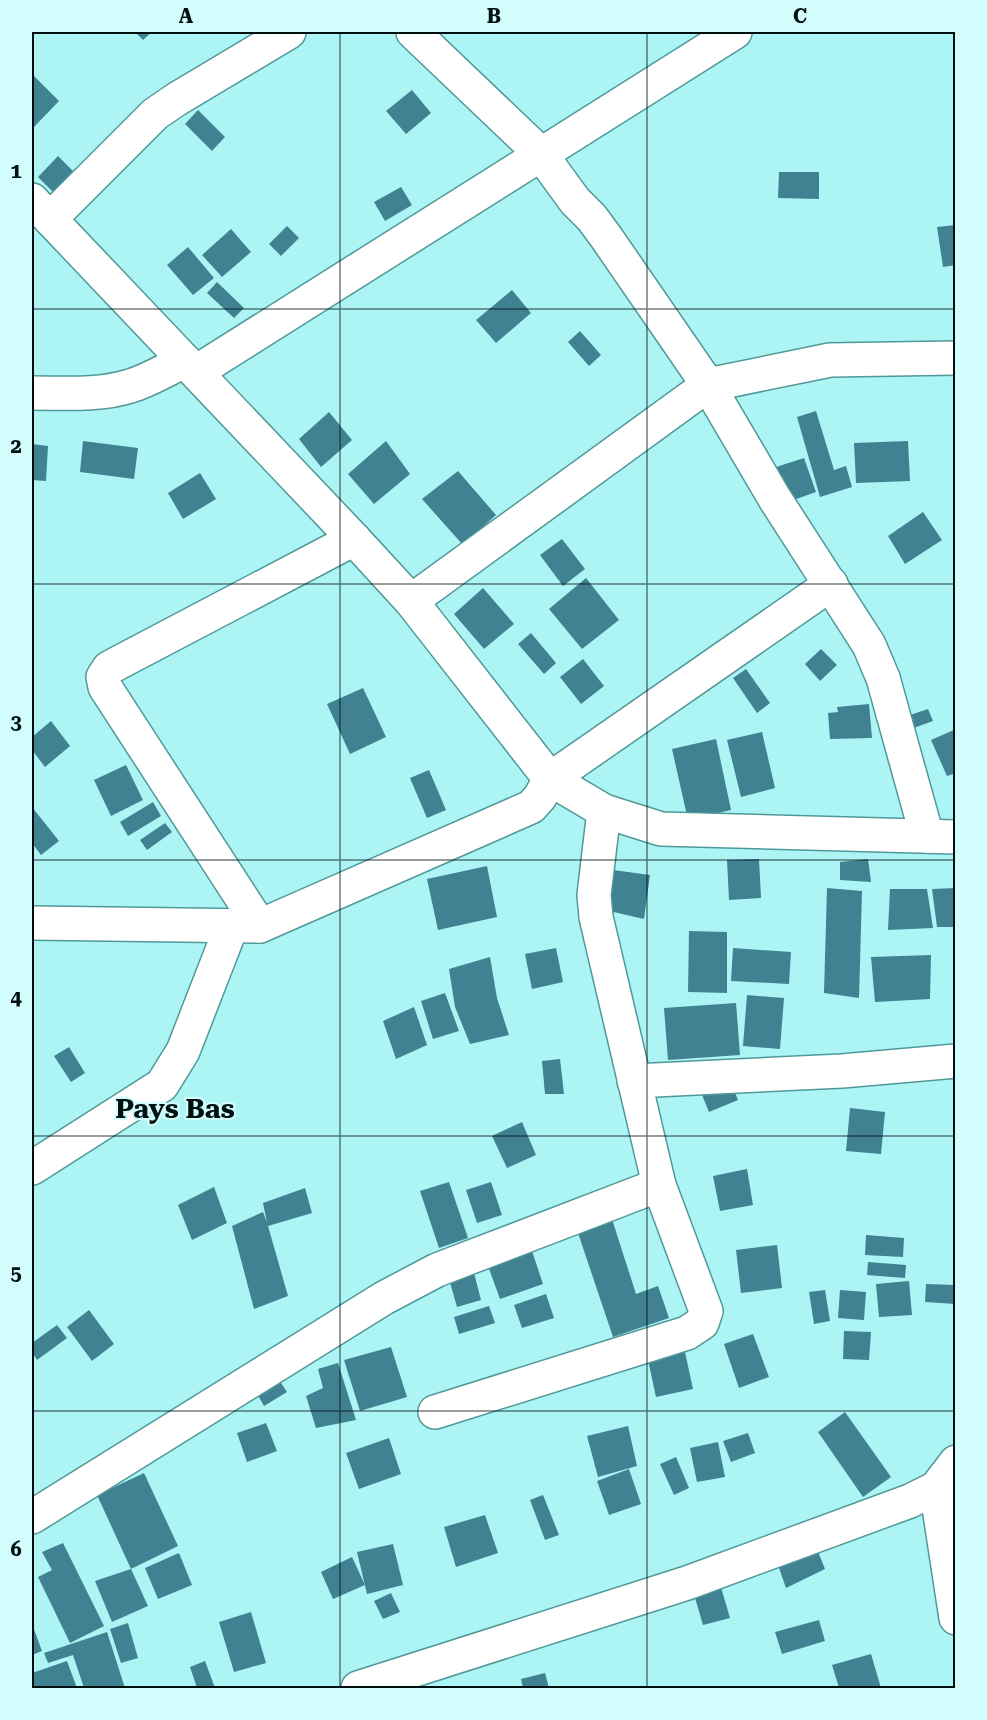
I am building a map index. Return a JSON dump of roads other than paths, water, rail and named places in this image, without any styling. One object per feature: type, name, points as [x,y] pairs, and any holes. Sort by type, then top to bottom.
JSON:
[{"type":"street","points":[[289,32],[155,114],[41,210],[411,601],[549,779],[604,811],[661,829],[941,837],[869,645],[775,499],[708,385],[606,237],[592,218],[574,201],[540,153],[413,32]]},
{"type":"street","points":[[32,393],[114,390],[190,367],[735,32]]},
{"type":"street","points":[[411,601],[708,385],[830,360],[956,358]]},
{"type":"street","points":[[246,926],[105,687],[103,677],[110,668],[120,662],[354,539]]},
{"type":"street","points":[[32,923],[246,926],[519,814],[531,807],[540,797],[549,779],[831,584]]},
{"type":"street","points":[[435,1412],[687,1333],[702,1323],[706,1311],[659,1185],[595,905],[604,811]]},
{"type":"street","points":[[32,1168],[162,1085],[183,1051],[246,926]]},
{"type":"street","points":[[634,1081],[842,1071],[956,1061]]},
{"type":"street","points":[[32,1517],[384,1298],[436,1270],[659,1185]]},
{"type":"street","points":[[365,1688],[687,1583],[910,1502],[936,1488],[956,1462]]},
{"type":"street","points":[[936,1488],[956,1618]]},
{"type":"district","name":"Pays Bas","points":[[175,1109]]}]
